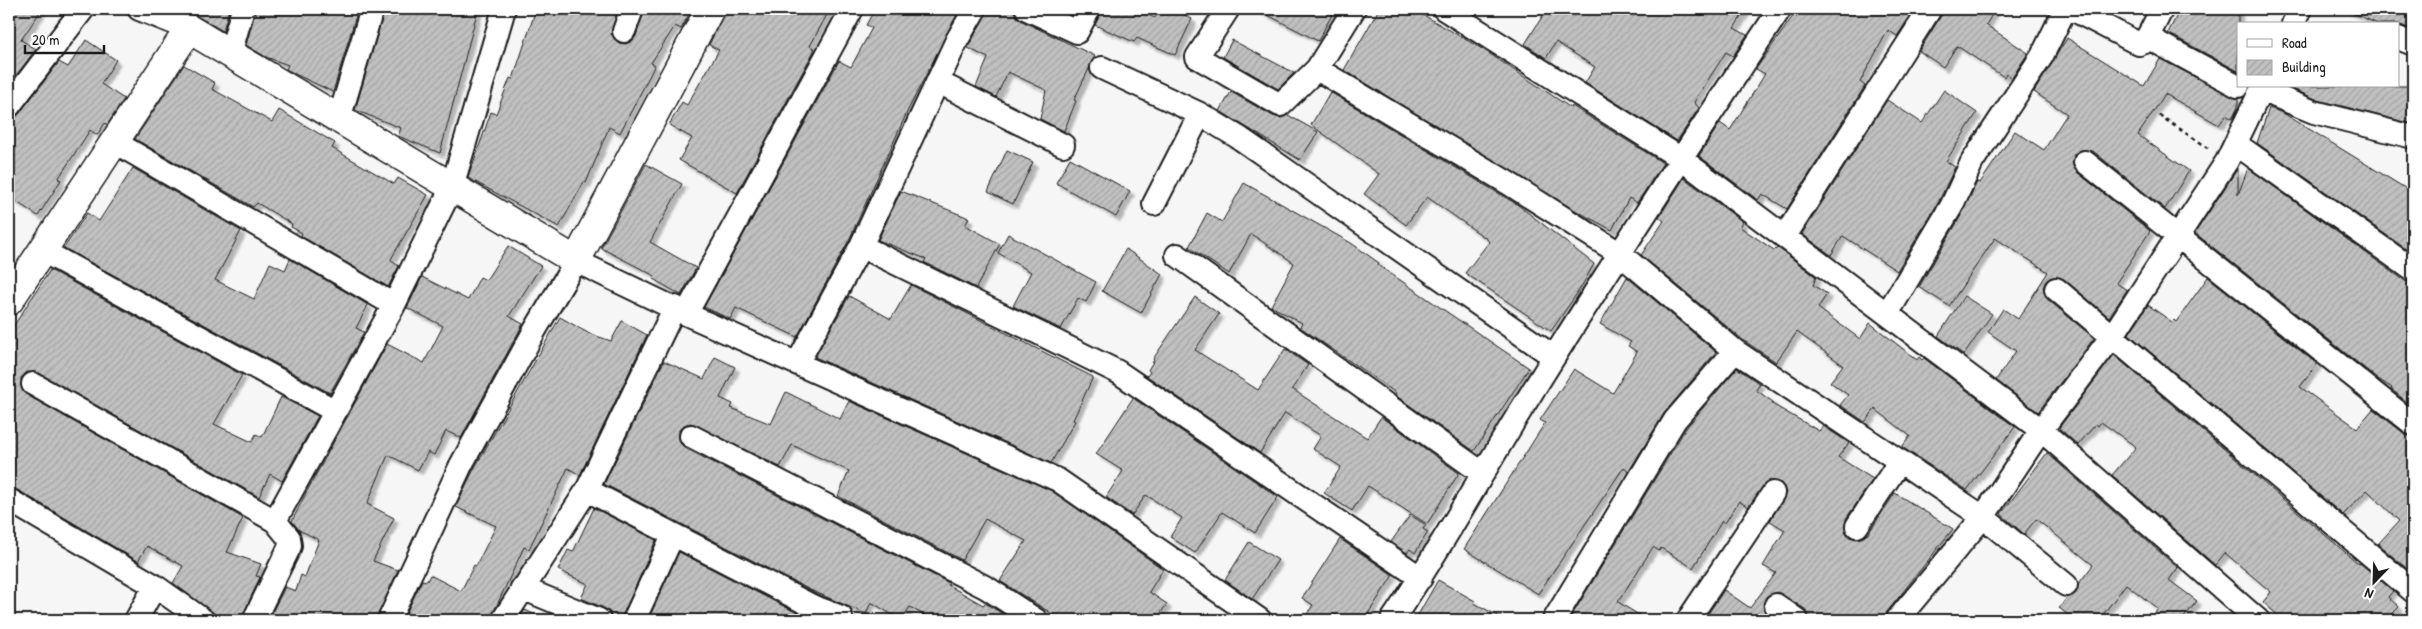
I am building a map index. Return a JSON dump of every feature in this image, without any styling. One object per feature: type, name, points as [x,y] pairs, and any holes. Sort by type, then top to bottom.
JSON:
[{"type":"street","points":[[9,106],[83,9]]},
{"type":"street","points":[[139,9],[189,29],[576,261],[681,311],[1058,480],[1260,620]]},
{"type":"street","points":[[230,54],[243,9]]},
{"type":"street","points":[[340,119],[372,9]]},
{"type":"street","points":[[275,521],[394,305],[452,187],[504,9]]},
{"type":"street","points":[[624,31],[632,9]]},
{"type":"street","points":[[389,620],[462,465],[535,330],[576,261],[710,9]]},
{"type":"street","points":[[503,620],[587,490],[681,311],[852,9]]},
{"type":"street","points":[[798,362],[861,246],[957,40],[975,9]]},
{"type":"street","points":[[1027,9],[1077,32],[1089,9]]},
{"type":"street","points":[[1228,9],[1197,57],[1280,105],[1317,69],[1354,9]]},
{"type":"street","points":[[1444,9],[1680,158],[1785,236],[2040,430],[2258,620]]},
{"type":"street","points":[[1392,620],[1421,578],[1482,473],[1619,253],[1780,9]]},
{"type":"street","points":[[1785,236],[1930,9]]},
{"type":"street","points":[[1888,314],[1951,207],[1972,162],[2042,56],[2065,9]]},
{"type":"street","points":[[2072,9],[2139,44],[2148,37],[2162,9]]},
{"type":"street","points":[[2294,22],[2300,9]]},
{"type":"street","points":[[9,301],[113,141],[189,29]]},
{"type":"street","points":[[2148,37],[2237,82]]},
{"type":"street","points":[[2400,39],[2413,44]]},
{"type":"street","points":[[1102,68],[1200,114],[1241,139],[1554,357]]},
{"type":"street","points":[[1317,69],[1508,183],[1619,253],[1735,351],[1983,517],[2066,585]]},
{"type":"street","points":[[938,82],[1063,145]]},
{"type":"street","points":[[1897,620],[1983,517],[2040,430],[2113,335],[2232,152],[2252,89],[2314,112],[2413,137]]},
{"type":"street","points":[[1154,204],[1200,114]]},
{"type":"street","points":[[113,141],[394,305]]},
{"type":"street","points":[[2232,152],[2413,270]]},
{"type":"street","points":[[2085,162],[2413,424]]},
{"type":"street","points":[[861,246],[1118,372],[1421,578]]},
{"type":"street","points":[[43,251],[335,411]]},
{"type":"street","points":[[1177,255],[1482,473]]},
{"type":"street","points":[[2056,289],[2113,335],[2413,591]]},
{"type":"street","points":[[1554,620],[1675,420],[1735,351]]},
{"type":"street","points":[[33,384],[275,521],[289,538],[290,546],[254,620]]},
{"type":"street","points":[[691,436],[987,588],[1036,620]]},
{"type":"street","points":[[1857,526],[1900,461]]},
{"type":"street","points":[[587,490],[673,535],[809,613],[841,617]]},
{"type":"street","points":[[1688,620],[1773,493]]},
{"type":"street","points":[[9,500],[155,586],[203,620]]},
{"type":"street","points":[[634,620],[673,535]]},
{"type":"street","points":[[136,620],[155,586]]},
{"type":"street","points":[[522,588],[599,620]]},
{"type":"street","points":[[1776,604],[1797,620]]},
{"type":"path","points":[[2159,115],[2232,152]]},
{"type":"building","points":[[9,9],[42,9],[21,40],[36,49],[9,85]]},
{"type":"building","points":[[174,9],[229,9],[223,31],[197,16]]},
{"type":"building","points":[[256,9],[358,9],[333,92],[286,69],[288,65],[266,57],[246,45]]},
{"type":"building","points":[[385,9],[478,9],[440,153],[398,136],[401,128],[355,110]]},
{"type":"building","points":[[536,9],[618,9],[611,34],[619,43],[626,44],[636,36],[645,9],[692,9],[681,29],[675,26],[651,63],[655,65],[620,133],[609,127],[586,183],[584,182],[559,227],[468,178],[491,112],[496,114],[510,78],[513,79]]},
{"type":"building","points":[[726,9],[830,9],[810,46],[815,49],[737,193],[679,160],[692,138],[669,125],[682,102],[687,105],[719,50],[709,45]]},
{"type":"building","points":[[875,9],[960,9],[909,108],[849,240],[797,337],[736,308],[730,319],[704,307],[839,61],[851,67],[872,28],[866,25]]},
{"type":"building","points":[[988,9],[1007,9],[1015,12],[1017,17],[1024,22],[1095,56],[1074,100],[1076,101],[1064,131],[1040,119],[1046,90],[1008,72],[996,97],[976,87],[988,58],[968,48]]},
{"type":"building","points":[[1102,9],[1135,9],[1155,18],[1159,9],[1173,9],[1192,19],[1175,55],[1137,38],[1134,42],[1095,25]]},
{"type":"building","points":[[1256,9],[1335,9],[1318,41]]},
{"type":"building","points":[[1379,9],[1413,9],[1484,50],[1571,108],[1572,106],[1663,163],[1637,203],[1629,198],[1612,230],[1573,209],[1344,70]]},
{"type":"building","points":[[1547,9],[1746,9],[1734,28],[1747,35],[1733,56],[1726,52],[1694,102],[1699,108],[1677,141],[1585,83],[1595,67],[1556,42],[1546,58],[1525,44]]},
{"type":"building","points":[[1798,9],[1915,9],[1897,36],[1888,30],[1860,82],[1865,86],[1787,209],[1762,194],[1758,200],[1699,156],[1720,123],[1730,130],[1765,74],[1756,69]]},
{"type":"building","points":[[1943,9],[1995,9],[1986,25],[2028,53],[2012,78],[2006,73],[2004,77],[1957,46],[1943,67],[1919,51],[1941,16]]},
{"type":"building","points":[[2180,9],[2238,9],[2237,70],[2168,33]]},
{"type":"building","points":[[2344,9],[2413,9],[2413,30],[2400,25],[2400,22],[2373,22]]},
{"type":"building","points":[[2067,38],[2144,86],[2160,59],[2238,99],[2238,107],[2232,119],[2226,115],[2219,125],[2165,94],[2138,135],[2189,171],[2165,209],[2093,151],[2081,150],[2074,154],[2073,166],[2077,172],[2150,231],[2116,283],[2127,290],[2109,317],[2064,279],[2052,277],[2046,281],[2043,287],[2047,299],[2094,338],[2038,412],[1996,380],[2016,351],[1988,332],[2003,309],[2018,319],[2048,272],[1995,238],[1949,306],[1919,287],[1962,214],[1977,182],[1980,183],[2015,131],[2044,150],[2067,114],[2034,92]]},
{"type":"building","points":[[86,40],[116,60],[101,84],[124,99],[107,125],[105,123],[97,135],[90,130],[58,179],[61,180],[38,216],[9,197],[9,119],[19,114],[59,62],[68,67]]},
{"type":"building","points":[[1232,40],[1294,73],[1278,89],[1223,57]]},
{"type":"building","points":[[184,65],[215,83],[212,89],[272,122],[279,110],[335,143],[332,148],[394,184],[398,178],[428,195],[391,259],[391,261],[399,266],[388,287],[301,236],[302,233],[291,227],[292,224],[257,203],[253,207],[135,139]]},
{"type":"building","points":[[2400,86],[2413,86],[2413,124],[2318,100],[2291,88],[2400,88]]},
{"type":"building","points":[[1944,90],[1977,113],[1946,161],[1955,167],[1939,201],[1897,271],[1843,236],[1831,255],[1802,234],[1887,100],[1922,123]]},
{"type":"building","points":[[1231,92],[1273,116],[1281,118],[1288,115],[1318,132],[1300,160],[1220,111]]},
{"type":"building","points":[[1330,92],[1518,205],[1594,264],[1580,289],[1551,331],[1465,273],[1489,242],[1487,239],[1427,197],[1406,225],[1364,194],[1379,174],[1311,125]]},
{"type":"building","points":[[2269,108],[2283,113],[2413,193],[2413,254],[2257,143]]},
{"type":"building","points":[[1007,150],[1033,162],[1013,204],[988,192]]},
{"type":"building","points":[[1070,158],[1130,191],[1116,217],[1056,183]]},
{"type":"building","points":[[646,164],[682,184],[650,242],[696,268],[681,295],[653,279],[655,276],[601,248]]},
{"type":"building","points":[[133,168],[241,231],[215,280],[254,299],[270,263],[285,270],[290,259],[368,305],[356,328],[364,332],[330,393],[64,248],[87,213],[99,221]]},
{"type":"building","points":[[2238,168],[2238,195],[2248,168],[2405,281],[2413,283],[2413,407],[2392,388],[2378,379],[2195,233]]},
{"type":"building","points":[[1684,178],[1743,222],[1740,227],[1774,250],[1777,247],[1816,277],[1813,285],[1827,294],[1818,308],[1860,339],[1870,323],[1917,360],[1919,357],[1922,360],[1924,358],[2015,427],[1967,490],[1902,447],[1910,436],[1875,409],[1865,422],[1840,405],[1848,395],[1830,382],[1843,365],[1797,332],[1776,362],[1743,340],[1641,255],[1664,221],[1659,217]]},
{"type":"building","points":[[1244,183],[1351,243],[1379,263],[1378,265],[1529,368],[1474,451],[1395,395],[1396,393],[1300,327],[1302,323],[1271,306],[1294,263],[1251,234],[1229,274],[1189,247],[1207,213],[1222,222]]},
{"type":"building","points":[[901,191],[969,218],[965,225],[1000,244],[976,288],[924,262],[926,259],[878,240]]},
{"type":"building","points":[[1008,234],[1096,282],[1086,302],[1078,298],[1061,329],[1013,306],[1031,272],[998,253]]},
{"type":"building","points":[[508,246],[541,266],[509,316],[523,324],[461,438],[446,431],[434,455],[428,452],[418,470],[388,455],[367,504],[394,518],[373,561],[398,570],[376,620],[268,620],[285,587],[296,591],[301,575],[305,577],[319,540],[299,530],[292,521],[387,344],[424,363],[443,326],[407,308],[422,277],[468,300],[480,277],[486,280]]},
{"type":"building","points":[[1126,249],[1162,274],[1141,313],[1102,291]]},
{"type":"building","points":[[50,270],[242,375],[214,424],[252,442],[256,434],[262,437],[281,397],[318,416],[282,481],[270,474],[259,497],[39,373],[27,372],[21,378],[22,390],[27,395],[243,518],[227,552],[261,564],[256,576],[260,577],[241,620],[223,620],[173,583],[183,566],[147,546],[138,561],[16,489],[9,487],[9,333]]},
{"type":"building","points":[[1627,277],[1716,352],[1665,412],[1629,471],[1624,467],[1538,594],[1464,549],[1545,423],[1540,420],[1574,369],[1613,393],[1637,352],[1628,346],[1631,342],[1600,324]]},
{"type":"building","points":[[2208,277],[2317,364],[2300,387],[2357,428],[2373,409],[2405,434],[2413,437],[2412,573],[2378,544],[2399,521],[2367,490],[2343,515],[2129,334],[2148,305],[2172,322],[2174,320],[2176,322]]},
{"type":"building","points":[[911,285],[1093,377],[1073,420],[1075,421],[1051,463],[815,357],[849,296],[891,319]]},
{"type":"building","points":[[1964,296],[1992,314],[1964,355],[1938,336]]},
{"type":"building","points":[[1195,297],[1219,314],[1195,350],[1258,390],[1285,349],[1308,365],[1292,389],[1367,438],[1381,417],[1459,473],[1427,524],[1368,486],[1352,511],[1324,493],[1341,467],[1313,449],[1321,436],[1285,413],[1260,453],[1147,376],[1153,359]]},
{"type":"building","points":[[560,317],[588,333],[611,341],[622,321],[647,335],[580,475],[568,468],[529,549],[524,547],[490,620],[403,620],[422,580],[427,581],[430,575],[461,591],[474,565],[476,566],[496,526],[456,507],[473,471]]},
{"type":"building","points":[[2114,355],[2393,591],[2388,597],[2399,607],[2386,620],[2283,620],[2263,602],[2271,592],[2225,553],[2215,565],[2112,475],[2136,447],[2101,422],[2098,426],[2096,424],[2078,445],[2059,428]]},
{"type":"building","points":[[715,357],[735,367],[720,398],[733,404],[731,408],[771,424],[786,392],[840,419],[849,401],[1052,491],[1163,569],[1149,592],[1167,604],[1156,620],[1062,620],[1000,581],[1026,541],[985,519],[962,560],[838,496],[849,471],[792,445],[780,467],[691,423],[684,425],[679,430],[680,443],[685,448],[949,583],[948,585],[983,605],[985,603],[1011,619],[932,620],[910,607],[901,620],[871,602],[866,614],[808,589],[604,484],[664,361],[704,379]]},
{"type":"building","points":[[1737,368],[1760,384],[1756,390],[1773,402],[1772,404],[1819,431],[1823,426],[1849,443],[1838,457],[1873,479],[1846,519],[1845,531],[1849,537],[1857,539],[1868,534],[1895,493],[1953,529],[1887,612],[1884,620],[1810,620],[1805,609],[1777,592],[1766,597],[1763,604],[1764,611],[1775,620],[1704,620],[1724,590],[1750,608],[1776,573],[1763,566],[1785,530],[1770,521],[1786,493],[1780,482],[1768,481],[1748,507],[1739,501],[1725,523],[1722,521],[1693,568],[1661,548],[1659,551],[1653,547],[1618,602],[1647,620],[1569,620],[1686,428]]},
{"type":"building","points":[[1133,398],[1278,497],[1255,533],[1222,512],[1195,553],[1170,537],[1182,518],[1146,495],[1132,515],[1106,497],[1123,471],[1096,454]]},
{"type":"building","points":[[2047,453],[2178,568],[2169,580],[2197,601],[2182,620],[2149,620],[2158,609],[2126,584],[2099,620],[2075,620],[2059,608],[2067,598],[2076,593],[2079,583],[2093,565],[2036,519],[2024,534],[2001,514]]},
{"type":"building","points":[[594,508],[656,540],[621,620],[612,620],[610,612],[581,598],[588,584],[558,570],[568,550],[573,552]]},
{"type":"building","points":[[1410,515],[1426,525],[1423,529],[1428,532],[1415,553],[1410,549],[1407,553],[1391,542]]},
{"type":"building","points":[[1340,539],[1393,575],[1364,620],[1303,620],[1313,605],[1302,598]]},
{"type":"building","points":[[1249,542],[1278,560],[1252,599],[1225,580]]},
{"type":"building","points":[[679,552],[797,613],[793,620],[648,620]]},
{"type":"building","points":[[1438,580],[1475,601],[1474,603],[1506,620],[1415,620]]},
{"type":"building","points":[[525,610],[546,620],[518,620]]}]
